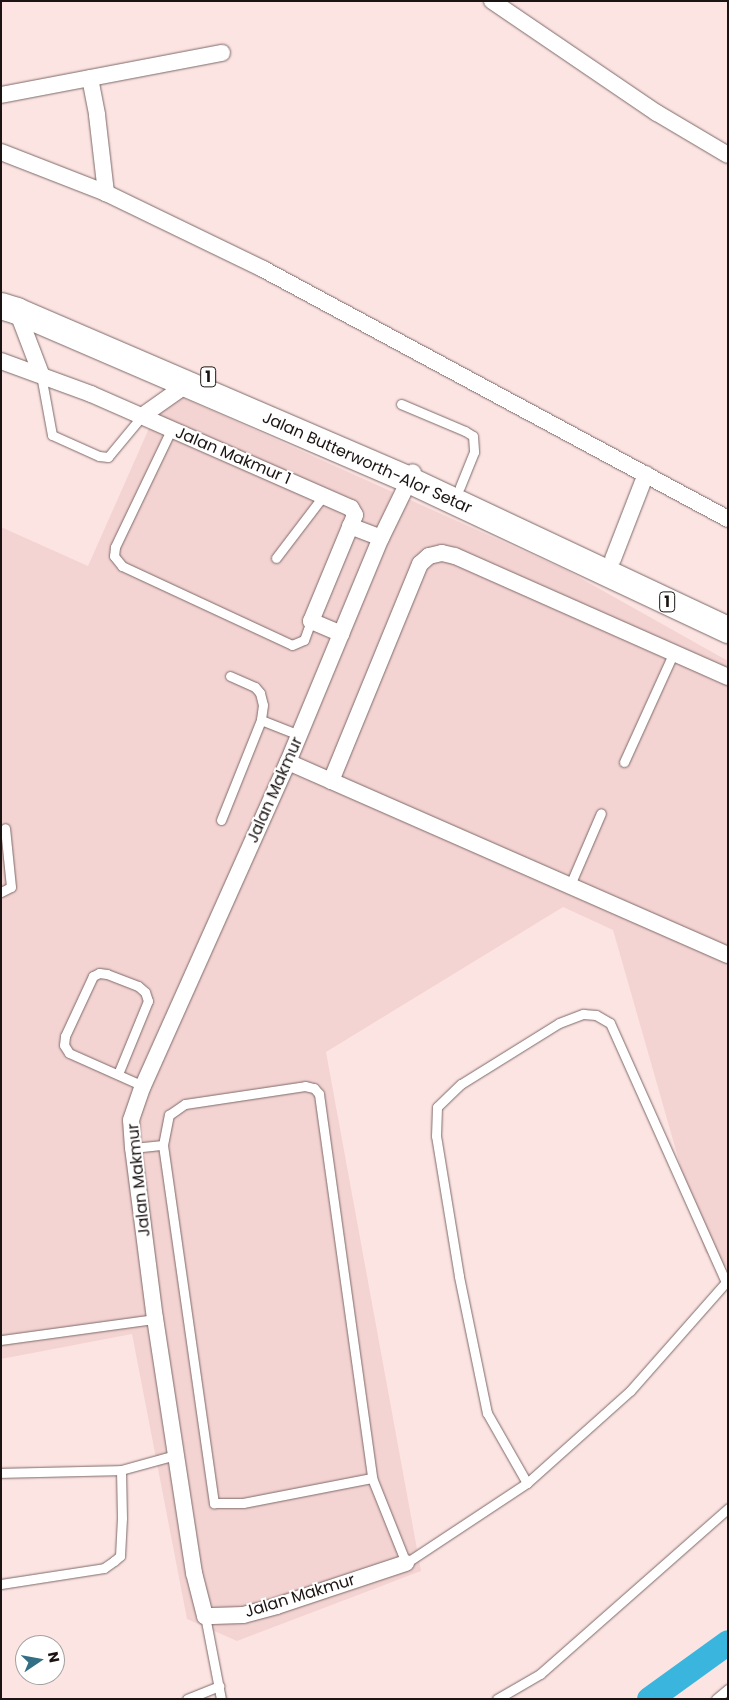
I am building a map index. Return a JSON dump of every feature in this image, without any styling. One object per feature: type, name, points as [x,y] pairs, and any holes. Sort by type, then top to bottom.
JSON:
[{"type":"main road","name":"Jalan Butterworth-Alor Setar","points":[[1,288],[44,304],[412,474],[728,630]]},
{"type":"main road","name":"Jalan Butterworth-Alor Setar","points":[[9,308],[186,385],[412,474],[460,488],[728,612]]},
{"type":"street","points":[[492,1],[657,113],[728,155]]},
{"type":"street","points":[[1,95],[222,53]]},
{"type":"street","points":[[90,78],[97,115],[106,193]]},
{"type":"street","points":[[1,152],[106,193],[263,269],[728,519]]},
{"type":"street","points":[[9,308],[41,374]]},
{"type":"street","name":"Jalan Makmur 1","points":[[1,361],[41,374],[324,495],[351,508],[355,515],[350,526]]},
{"type":"street","points":[[142,416],[186,385]]},
{"type":"street","name":"Jalan Makmur","points":[[406,1563],[277,1606],[243,1614],[205,1616],[194,1573],[155,1318],[132,1148],[131,1120],[143,1086],[288,762],[381,538],[412,474]]},
{"type":"street","points":[[613,559],[646,474]]},
{"type":"street","points":[[341,634],[311,621],[350,526],[381,538]]},
{"type":"street","points":[[331,781],[420,564],[429,556],[442,553],[455,556],[728,677]]},
{"type":"street","points":[[288,762],[728,955]]},
{"type":"lane","points":[[41,374],[52,434],[99,456],[108,457],[142,416]]},
{"type":"lane","points":[[401,404],[465,430],[473,436],[474,452],[460,488]]},
{"type":"lane","points":[[171,430],[115,546],[114,556],[122,566],[292,645],[304,640],[311,621]]},
{"type":"lane","points":[[276,558],[324,495]]},
{"type":"lane","points":[[624,762],[673,654]]},
{"type":"lane","points":[[221,820],[260,720],[263,705],[260,693],[255,687],[230,676]]},
{"type":"lane","points":[[260,720],[299,736]]},
{"type":"lane","points":[[570,885],[601,814]]},
{"type":"lane","points":[[1,892],[11,887],[6,828]]},
{"type":"lane","points":[[118,1074],[148,1001],[145,992],[138,986],[107,974],[99,973],[94,976],[65,1036],[64,1045],[69,1053],[143,1086]]},
{"type":"lane","points":[[372,1478],[230,1504],[214,1503],[163,1145],[169,1115],[185,1104],[305,1086],[314,1088],[319,1094],[372,1478],[406,1563],[527,1483],[630,1391],[727,1281],[610,1023],[596,1015],[583,1014],[559,1023],[461,1084],[437,1107],[436,1136],[459,1276],[487,1413],[527,1483]]},
{"type":"lane","points":[[132,1148],[163,1145]]},
{"type":"lane","points":[[1,1340],[155,1318]]},
{"type":"lane","points":[[1,1473],[121,1470],[176,1455]]},
{"type":"lane","points":[[1,1584],[104,1568],[120,1556],[122,1518],[121,1470]]},
{"type":"lane","points":[[497,1699],[540,1674],[728,1508]]},
{"type":"lane","points":[[205,1616],[221,1699]]},
{"type":"lane","points":[[187,1699],[219,1686]]},
{"type":"lane","points":[[716,1699],[728,1688]]},
{"type":"shaded area","points":[[166,390],[566,570],[728,661],[728,1268],[705,1252],[613,930],[563,907],[326,1052],[421,1571],[237,1641],[187,1619],[132,1334],[1,1359],[1,527],[88,566]]},
{"type":"waterway","points":[[649,1699],[728,1642]]}]
